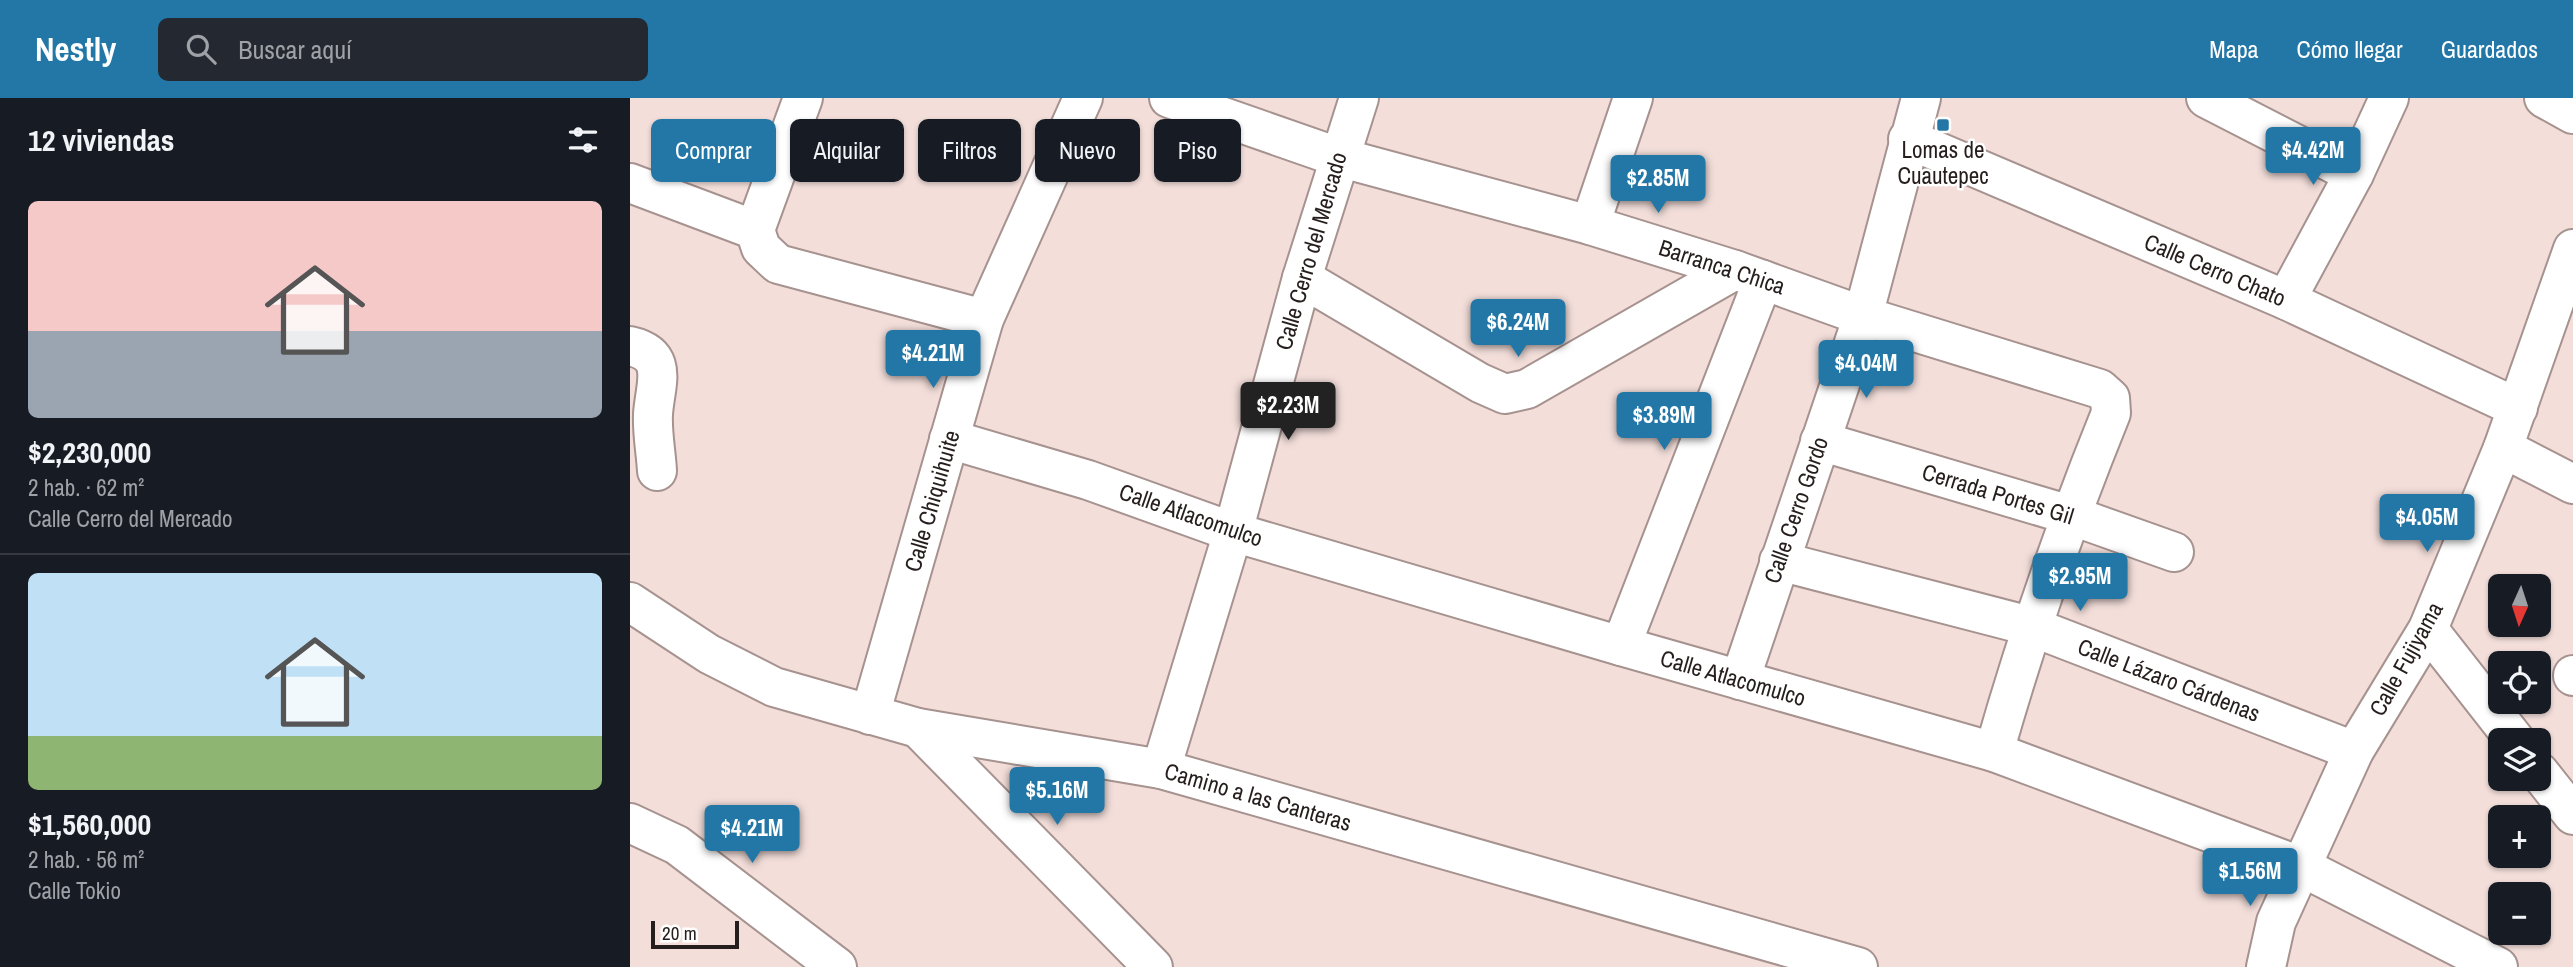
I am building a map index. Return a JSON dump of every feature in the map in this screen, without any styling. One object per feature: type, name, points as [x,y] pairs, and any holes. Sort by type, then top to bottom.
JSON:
[{"type":"street","points":[[803,98],[755,230],[761,248],[778,264],[984,319]]},
{"type":"street","name":"Calle Chiquihuite","points":[[870,715],[984,319],[1083,98]]},
{"type":"street","name":"Barranca Chica","points":[[1170,98],[1338,157],[1590,225],[1749,275],[1863,316],[2100,389],[2110,398],[2111,413],[2070,515]]},
{"type":"street","name":"Calle Cerro del Mercado","points":[[1161,769],[1233,532],[1301,278],[1359,98]]},
{"type":"street","points":[[1590,225],[1633,98]]},
{"type":"street","name":"Calle Cerro Gordo","points":[[1740,680],[1863,316],[1921,98]]},
{"type":"street","points":[[2206,98],[2354,174]]},
{"type":"street","points":[[2286,300],[2354,174],[2389,98]]},
{"type":"street","points":[[2544,98],[2573,114]]},
{"type":"street","name":"Calle Cerro Chato","points":[[1909,139],[2286,300],[2518,408]]},
{"type":"street","points":[[630,183],[755,230]]},
{"type":"street","name":"Calle Fujiyama","points":[[2266,967],[2276,922],[2354,751],[2428,629],[2503,448],[2573,249]]},
{"type":"street","points":[[1301,278],[1480,383],[1505,394],[1527,388],[1749,275]]},
{"type":"street","points":[[1621,646],[1749,275]]},
{"type":"street","points":[[630,346],[644,349],[653,358],[659,372],[653,416],[657,471]]},
{"type":"street","name":"Calle Atlacomulco","points":[[949,439],[1088,480],[1233,532],[1994,752],[2300,866],[2498,967]]},
{"type":"street","name":"Cerrada Portes Gil","points":[[1820,441],[2070,515],[2174,552]]},
{"type":"street","points":[[2503,448],[2573,484]]},
{"type":"street","points":[[1994,752],[2030,626],[2070,515]]},
{"type":"street","name":"Calle Lázaro Cárdenas","points":[[1779,561],[2030,626],[2354,751]]},
{"type":"street","name":"Camino a las Canteras","points":[[630,602],[709,654],[774,687],[918,728],[1161,769],[1858,967]]},
{"type":"street","points":[[2428,629],[2506,728]]},
{"type":"street","points":[[918,728],[1153,967]]},
{"type":"street","points":[[2551,787],[2573,815]]},
{"type":"street","points":[[630,823],[677,845],[836,967]]},
{"type":"place","name":"Lomas de Cuautepec","points":[[1943,125]]}]
